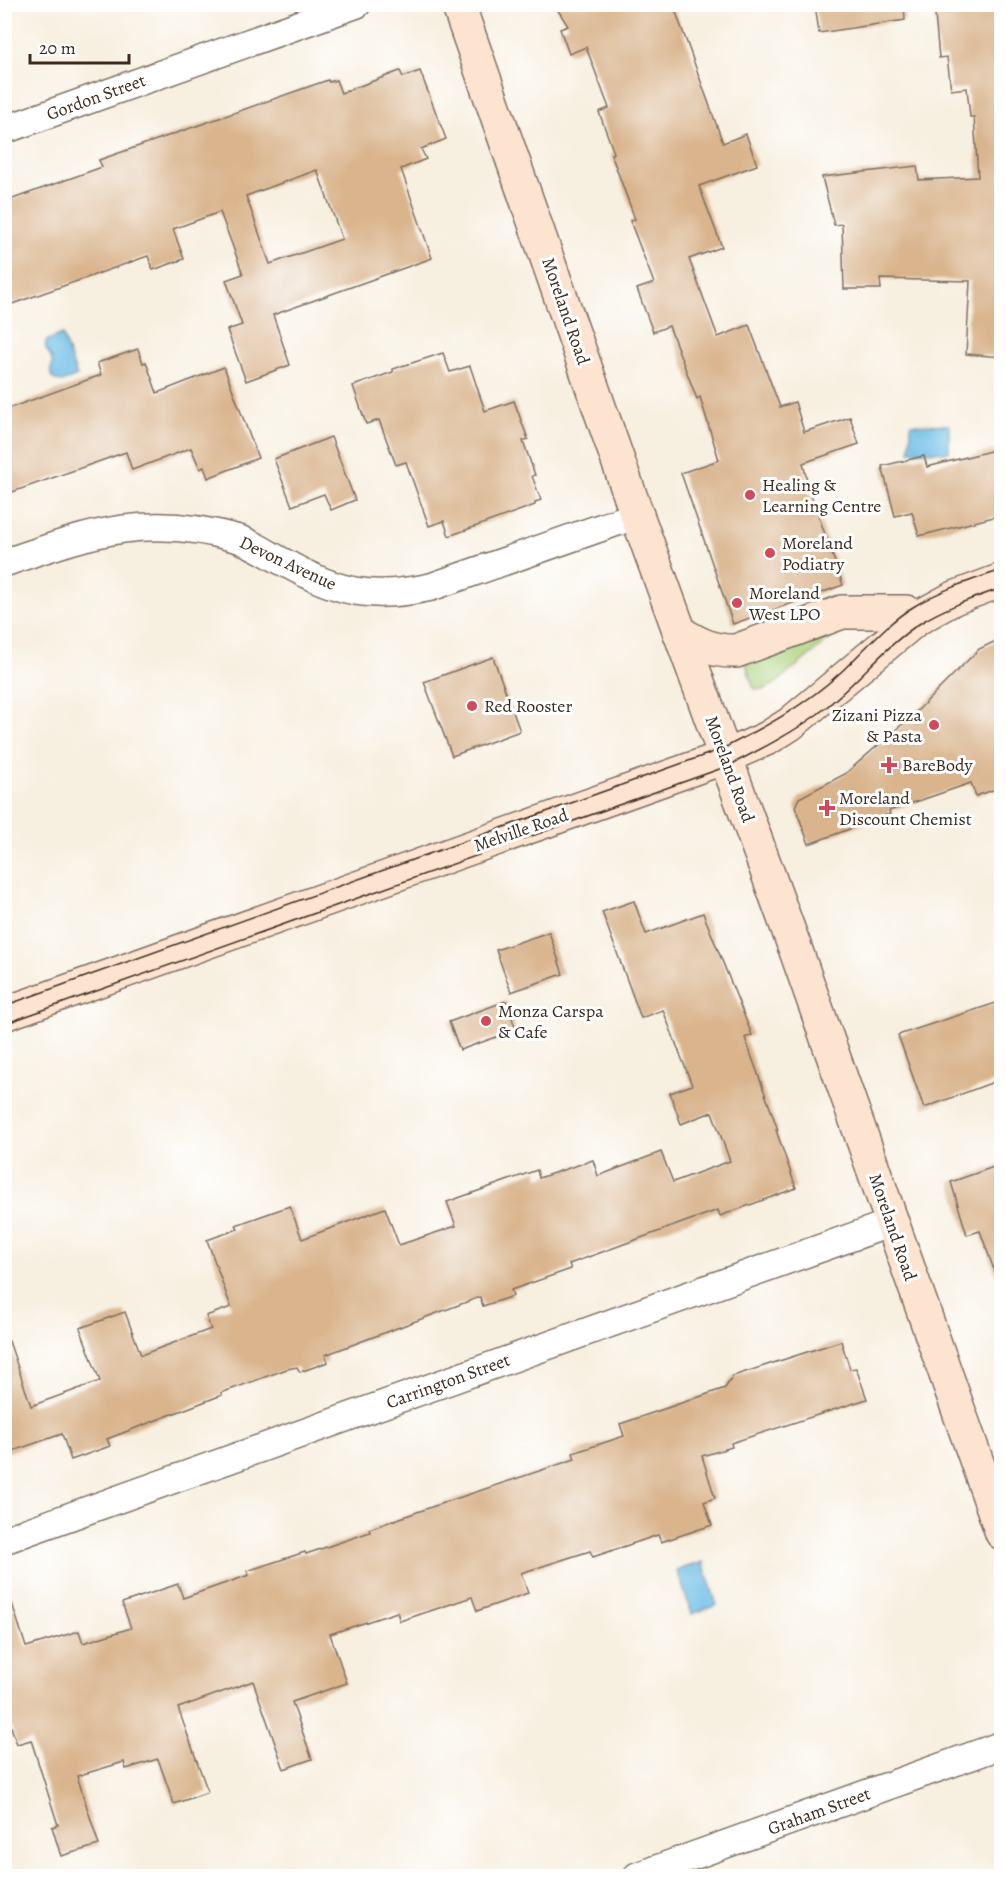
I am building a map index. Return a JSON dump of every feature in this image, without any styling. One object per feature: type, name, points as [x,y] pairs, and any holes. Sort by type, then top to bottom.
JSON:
[{"type":"main road","name":"Moreland Road","points":[[458,4],[637,515],[1002,1533]]},
{"type":"main road","name":"Melville Road","points":[[4,1014],[725,757],[768,738],[790,724],[916,619],[954,598],[1002,580]]},
{"type":"main road","points":[[680,633],[709,649],[736,651],[842,612],[906,612],[916,619]]},
{"type":"street","name":"Gordon Street","points":[[4,130],[357,4]]},
{"type":"street","name":"Devon Avenue","points":[[4,563],[72,539],[101,532],[130,527],[166,526],[203,531],[241,540],[319,580],[352,592],[397,594],[431,587],[637,515]]},
{"type":"street","name":"Carrington Street","points":[[4,1540],[891,1223]]},
{"type":"street","name":"Graham Street","points":[[637,1876],[1002,1746]]},
{"type":"green space","points":[[844,627],[776,683],[765,689],[754,689],[744,658]]},
{"type":"water","points":[[62,334],[77,376],[62,382],[51,376],[52,360],[46,349],[46,341]]},
{"type":"water","points":[[911,424],[949,425],[949,452],[910,451]]},
{"type":"water","points":[[703,1562],[717,1605],[692,1614],[677,1570]]},
{"type":"building","points":[[554,4],[673,4],[723,143],[746,134],[757,165],[699,186],[722,247],[689,259],[718,337],[749,325],[780,407],[795,402],[804,432],[850,417],[859,444],[803,463],[809,489],[843,585],[733,624],[681,473],[719,460],[700,397],[697,399],[669,326],[653,332],[637,289],[654,283],[630,221],[635,219],[611,154],[614,153],[599,112],[609,108],[586,47],[569,54],[560,29],[568,26]]},
{"type":"building","points":[[815,4],[904,4],[905,20],[819,33]]},
{"type":"building","points":[[934,4],[1002,4],[1002,357],[966,354],[970,281],[880,279],[881,289],[844,289],[842,224],[834,225],[822,177],[917,166],[919,180],[978,177],[974,117],[970,117],[967,88],[951,90],[947,57],[939,58]]},
{"type":"building","points":[[400,71],[403,77],[420,71],[446,139],[421,149],[426,159],[401,169],[432,258],[273,315],[290,365],[246,381],[227,330],[242,325],[226,280],[243,274],[220,212],[173,229],[184,259],[153,270],[148,256],[4,307],[4,202],[102,167],[99,160],[328,80],[329,82],[336,80],[341,93]],"holes":[[[317,170],[342,239],[270,264],[246,196]]]},
{"type":"building","points":[[138,349],[143,363],[146,362],[157,393],[224,367],[258,458],[208,478],[204,467],[200,469],[191,448],[132,470],[126,452],[4,495],[4,410],[101,375],[97,363]]},
{"type":"building","points":[[443,353],[450,372],[470,366],[485,411],[514,401],[528,439],[523,441],[541,500],[535,502],[535,505],[449,536],[444,521],[429,526],[406,462],[396,465],[379,420],[366,424],[353,386],[393,372],[393,369]]},
{"type":"building","points":[[331,437],[355,500],[331,510],[324,494],[292,506],[274,459]]},
{"type":"building","points":[[1002,448],[1002,515],[919,536],[912,512],[895,516],[882,466],[924,456],[927,467]]},
{"type":"building","points":[[1002,638],[1002,787],[976,796],[971,783],[889,811],[890,814],[809,844],[795,807],[799,798],[845,774],[915,713],[979,649]]},
{"type":"building","name":"Red Rooster","points":[[493,657],[520,731],[452,756],[424,682]]},
{"type":"building","points":[[634,901],[646,934],[703,913],[752,1035],[745,1038],[796,1188],[720,1216],[718,1210],[569,1264],[571,1269],[511,1290],[513,1296],[483,1306],[480,1297],[325,1355],[328,1362],[300,1372],[297,1367],[287,1369],[221,1393],[222,1395],[107,1439],[110,1446],[71,1460],[62,1434],[4,1454],[4,1342],[9,1341],[31,1406],[100,1381],[80,1328],[125,1312],[141,1355],[211,1329],[206,1316],[231,1307],[207,1240],[238,1229],[236,1225],[290,1206],[302,1239],[385,1208],[399,1245],[456,1226],[447,1202],[537,1170],[539,1178],[593,1160],[598,1176],[661,1152],[673,1182],[730,1161],[712,1112],[681,1124],[670,1093],[692,1085],[663,1010],[641,1018],[602,912]]},
{"type":"building","points":[[549,932],[563,974],[511,992],[496,950]]},
{"type":"building","points":[[506,1001],[516,1030],[460,1050],[449,1022]]},
{"type":"building","points":[[1002,1001],[1002,1079],[924,1108],[898,1035]]},
{"type":"building","points":[[1002,1164],[1002,1280],[998,1281],[980,1231],[967,1235],[951,1182]]},
{"type":"building","points":[[841,1341],[850,1369],[856,1368],[867,1399],[731,1443],[732,1447],[702,1456],[715,1498],[704,1502],[712,1525],[661,1542],[658,1535],[593,1557],[590,1551],[521,1573],[528,1593],[477,1611],[472,1597],[400,1621],[397,1612],[330,1634],[347,1683],[292,1702],[312,1759],[284,1769],[253,1681],[178,1708],[208,1792],[174,1804],[158,1759],[126,1769],[124,1762],[77,1776],[99,1845],[61,1856],[52,1827],[58,1825],[31,1740],[17,1744],[11,1727],[4,1729],[4,1598],[10,1597],[26,1647],[79,1631],[83,1643],[131,1628],[122,1603],[178,1584],[183,1598],[249,1575],[247,1571],[305,1552],[306,1554],[370,1532],[369,1529],[575,1459],[573,1453],[624,1436],[620,1424],[725,1388],[733,1376]]},
{"type":"tram line","points":[[4,1006],[722,749],[769,724],[814,695],[884,629],[913,607],[945,590],[1002,570]]},
{"type":"tram line","points":[[4,1024],[728,766],[786,735],[819,713],[908,631],[950,607],[1002,588]]},
{"type":"place","name":"Healing & Learning Centre","points":[[750,495]]},
{"type":"place","name":"Moreland Podiatry","points":[[770,553]]},
{"type":"place","name":"Moreland West LPO","points":[[737,603]]},
{"type":"place","name":"Red Rooster","points":[[472,706]]},
{"type":"place","name":"Zizani Pizza & Pasta","points":[[934,725]]},
{"type":"place","name":"BareBody","points":[[889,765]]},
{"type":"place","name":"Moreland Discount Chemist","points":[[827,808]]},
{"type":"place","name":"Monza Carspa & Cafe","points":[[486,1021]]}]
